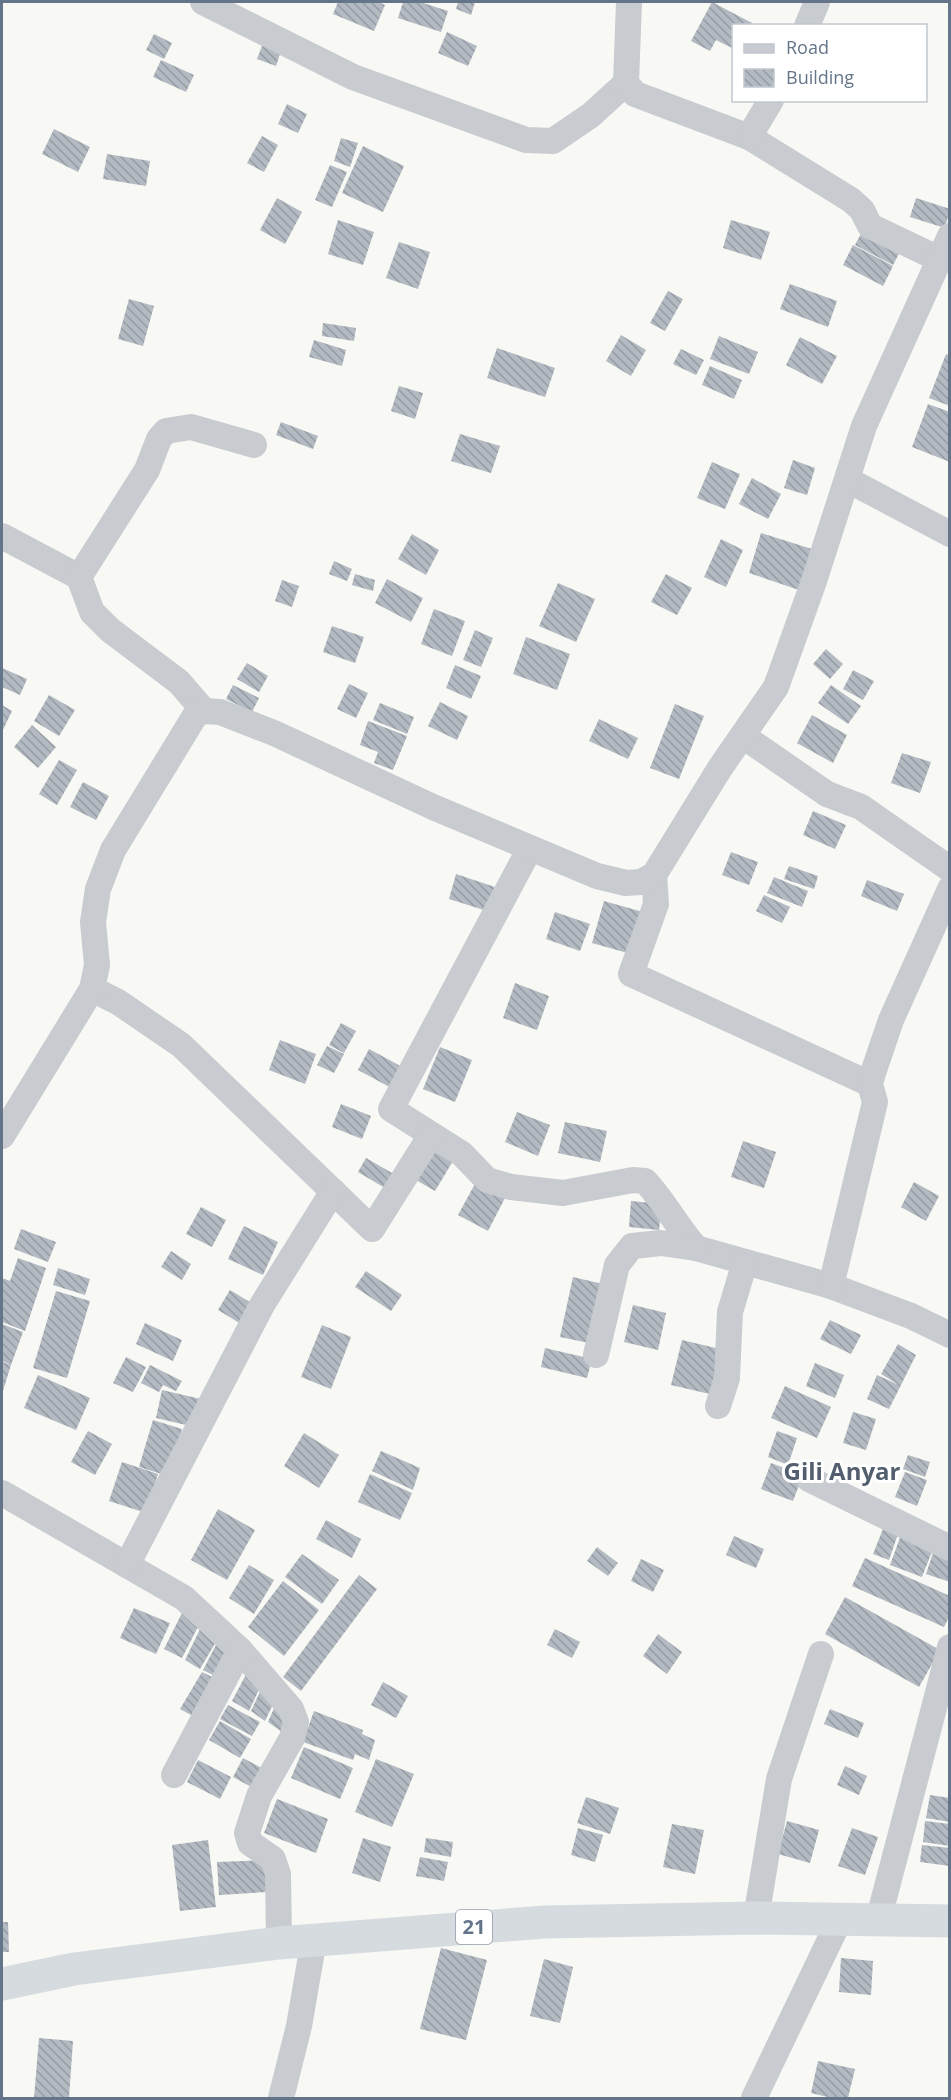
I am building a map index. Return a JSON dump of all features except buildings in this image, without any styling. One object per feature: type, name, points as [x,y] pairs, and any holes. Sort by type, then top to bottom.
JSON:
[{"type":"highway","name":"21","points":[[2,1984],[74,1969],[314,1939],[587,1920],[756,1918],[950,1921]]},
{"type":"street","points":[[203,2],[353,77],[526,140],[553,141],[584,120],[626,83]]},
{"type":"street","points":[[629,2],[626,83],[635,94],[749,137],[851,200],[862,210],[870,225],[939,259]]},
{"type":"street","points":[[808,24],[817,2]]},
{"type":"street","points":[[749,137],[770,102]]},
{"type":"street","points":[[2,1136],[92,989],[97,964],[93,922],[98,889],[113,850],[196,714],[204,711],[220,712],[274,733],[434,807],[597,876],[626,883],[641,882],[654,875],[776,687],[848,480],[864,426],[950,236]]},
{"type":"street","points":[[79,577],[147,470],[159,439],[166,431],[191,427],[254,445]]},
{"type":"street","points":[[848,480],[950,534]]},
{"type":"street","points":[[2,536],[79,577],[92,612],[110,630],[179,682],[204,711]]},
{"type":"street","points":[[743,736],[826,794],[861,807],[950,869]]},
{"type":"street","points":[[530,848],[392,1109],[462,1154],[487,1180],[511,1186],[563,1192],[633,1180],[645,1181],[669,1209],[685,1237],[696,1248]]},
{"type":"street","points":[[654,875],[656,904],[632,974],[870,1084]]},
{"type":"street","points":[[831,1286],[874,1102],[870,1084],[891,1020],[950,889]]},
{"type":"street","points":[[92,989],[118,1002],[181,1045],[372,1230],[431,1135]]},
{"type":"street","points":[[127,1565],[262,1305],[333,1191]]},
{"type":"street","points":[[596,1354],[617,1265],[632,1246],[661,1243],[696,1248],[831,1286],[911,1316],[950,1335]]},
{"type":"street","points":[[717,1406],[727,1378],[730,1312],[745,1262]]},
{"type":"street","points":[[809,1479],[950,1548]]},
{"type":"street","points":[[2,1493],[184,1598],[240,1650],[277,1690],[291,1709],[296,1722],[292,1738],[260,1796],[247,1833],[250,1843],[273,1859],[278,1874],[279,1943]]},
{"type":"street","points":[[878,1921],[950,1647]]},
{"type":"street","points":[[174,1775],[240,1650]]},
{"type":"street","points":[[756,1918],[780,1779],[821,1654]]},
{"type":"street","points":[[754,2098],[839,1921]]},
{"type":"street","points":[[281,2098],[299,2026],[314,1939]]},
{"type":"district","name":"Gili Anyar","points":[[842,1472]]}]
